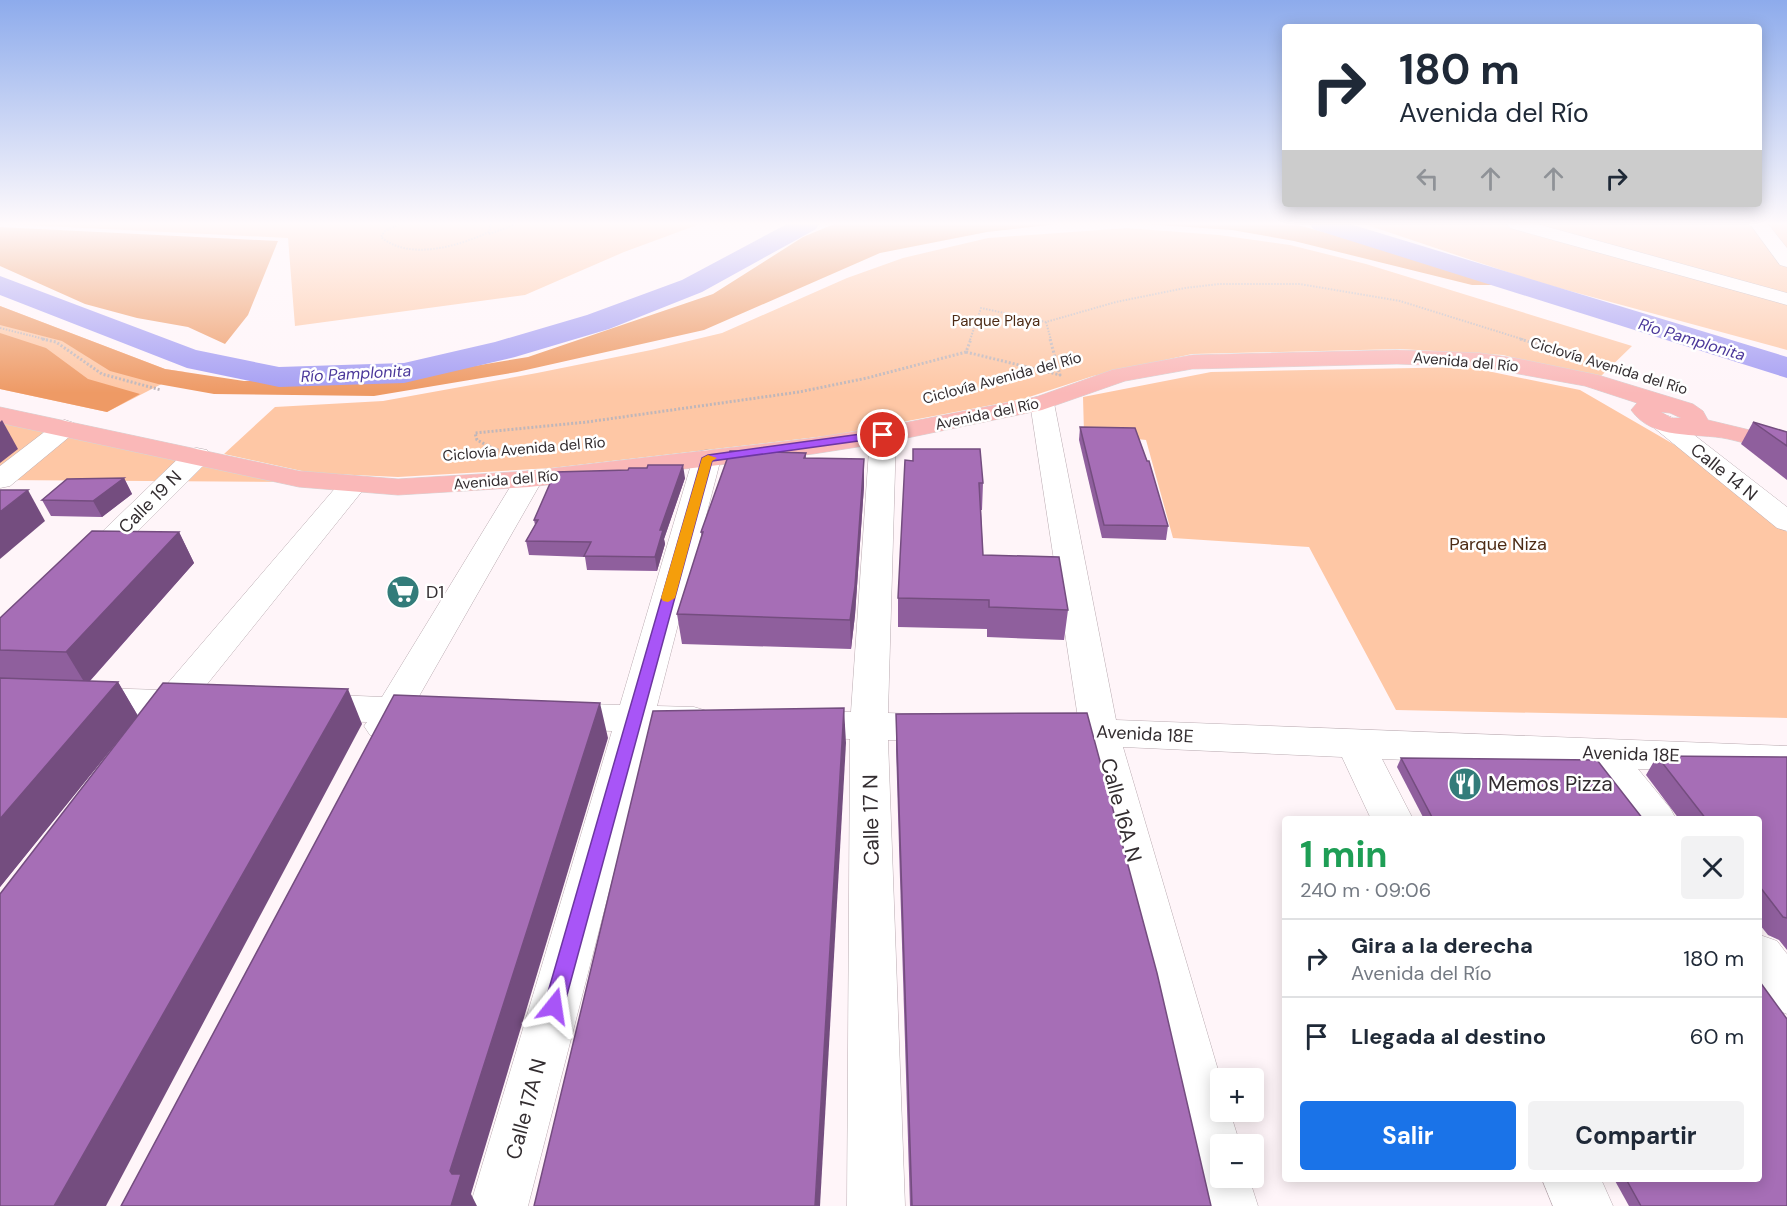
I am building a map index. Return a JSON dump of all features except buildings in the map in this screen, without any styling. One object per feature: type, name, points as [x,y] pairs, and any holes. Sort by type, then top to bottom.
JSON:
[{"type":"main road","name":"Avenida del Río","points":[[0,415],[299,479],[398,487],[526,468],[708,458],[883,435],[1055,382],[1120,375],[1192,362],[1438,357],[1499,362],[1547,371],[1671,416],[1775,444]]},
{"type":"main road","points":[[1718,450],[1716,440],[1730,434],[1775,444]]},
{"type":"street","points":[[1719,280],[1787,299]]},
{"type":"street","points":[[1757,280],[1787,289]]},
{"type":"street","name":"Calle 16A N","points":[[1055,382],[1100,731],[1210,1136]]},
{"type":"street","name":"Calle 14 N","points":[[1671,416],[1787,502]]},
{"type":"street","name":"Calle 14 N","points":[[1671,416],[1787,522]]},
{"type":"street","points":[[0,480],[66,428]]},
{"type":"street","name":"Calle 17 N","points":[[876,1206],[869,727],[883,435]]},
{"type":"street","name":"Calle 19 N","points":[[68,582],[197,456]]},
{"type":"street","name":"Calle 17A N","points":[[499,1206],[708,458]]},
{"type":"street","points":[[364,763],[391,710],[526,468]]},
{"type":"street","points":[[142,741],[353,484]]},
{"type":"street","points":[[0,697],[229,705]]},
{"type":"street","points":[[275,706],[461,712]]},
{"type":"street","points":[[518,714],[973,729]]},
{"type":"street","name":"Avenida 18E","points":[[1019,730],[1100,731],[1355,744],[1787,760]]},
{"type":"street","points":[[1355,744],[1391,816]]},
{"type":"street","points":[[1604,753],[1652,816]]},
{"type":"street","points":[[1762,959],[1787,992]]},
{"type":"street","points":[[1572,1182],[1584,1206]]},
{"type":"street","name":"Calle 16A N","points":[[1224,1188],[1229,1206]]},
{"type":"path","points":[[966,352],[981,308],[1046,322],[1116,302],[1185,288],[1219,284],[1300,284],[1400,301],[1572,355]]},
{"type":"path","points":[[526,468],[477,440],[475,433],[587,422],[800,392],[867,378],[966,352],[1055,382],[1046,322]]},
{"type":"path","points":[[0,328],[56,342],[102,374],[161,390]]},
{"type":"green space","points":[[291,280],[559,280],[525,295],[295,326]]},
{"type":"green space","name":"Parque Playa","points":[[842,280],[1419,280],[1632,346],[1598,379],[1503,355],[1400,349],[1192,354],[1093,376],[1023,399],[834,435],[551,468],[398,477],[311,473],[224,454],[275,407],[383,401],[537,373],[722,333]]},
{"type":"green space","points":[[1532,280],[1787,280],[1787,350]]},
{"type":"green space","points":[[0,306],[165,369],[185,372],[107,412],[0,389]]},
{"type":"green space","name":"Parque Niza","points":[[1468,367],[1580,390],[1687,452],[1787,532],[1787,718],[1396,710],[1309,547],[1173,538],[1146,440],[1084,433],[1083,397],[1211,372]]},
{"type":"green space","points":[[0,416],[288,482],[0,480]]},
{"type":"shaded area","points":[[32,280],[262,280],[248,315],[225,344],[188,327],[137,318],[85,304]]},
{"type":"shaded area","points":[[735,280],[818,280],[704,330],[517,372],[374,396],[214,394],[158,384],[110,371],[62,341],[0,325],[0,306],[165,369],[244,381],[402,378],[528,357],[713,294]]},
{"type":"shaded area","points":[[1453,280],[1479,280],[1493,285],[1472,285]]},
{"type":"shaded area","points":[[0,333],[46,348],[88,379],[140,394],[107,412],[0,389]]},
{"type":"waterway","name":"Río Pamplonita","points":[[0,285],[187,358],[279,377],[404,373],[503,350],[598,322],[703,280]]},
{"type":"waterway","name":"Río Pamplonita","points":[[1504,280],[1787,368]]},
{"type":"slow traffic","points":[[668,598],[708,458],[711,458]]},
{"type":"place","name":"D1","points":[[403,592]]},
{"type":"place","name":"Memos Pizza","points":[[1465,784]]},
{"type":"route","points":[[554,1006],[708,458],[883,435]]}]
